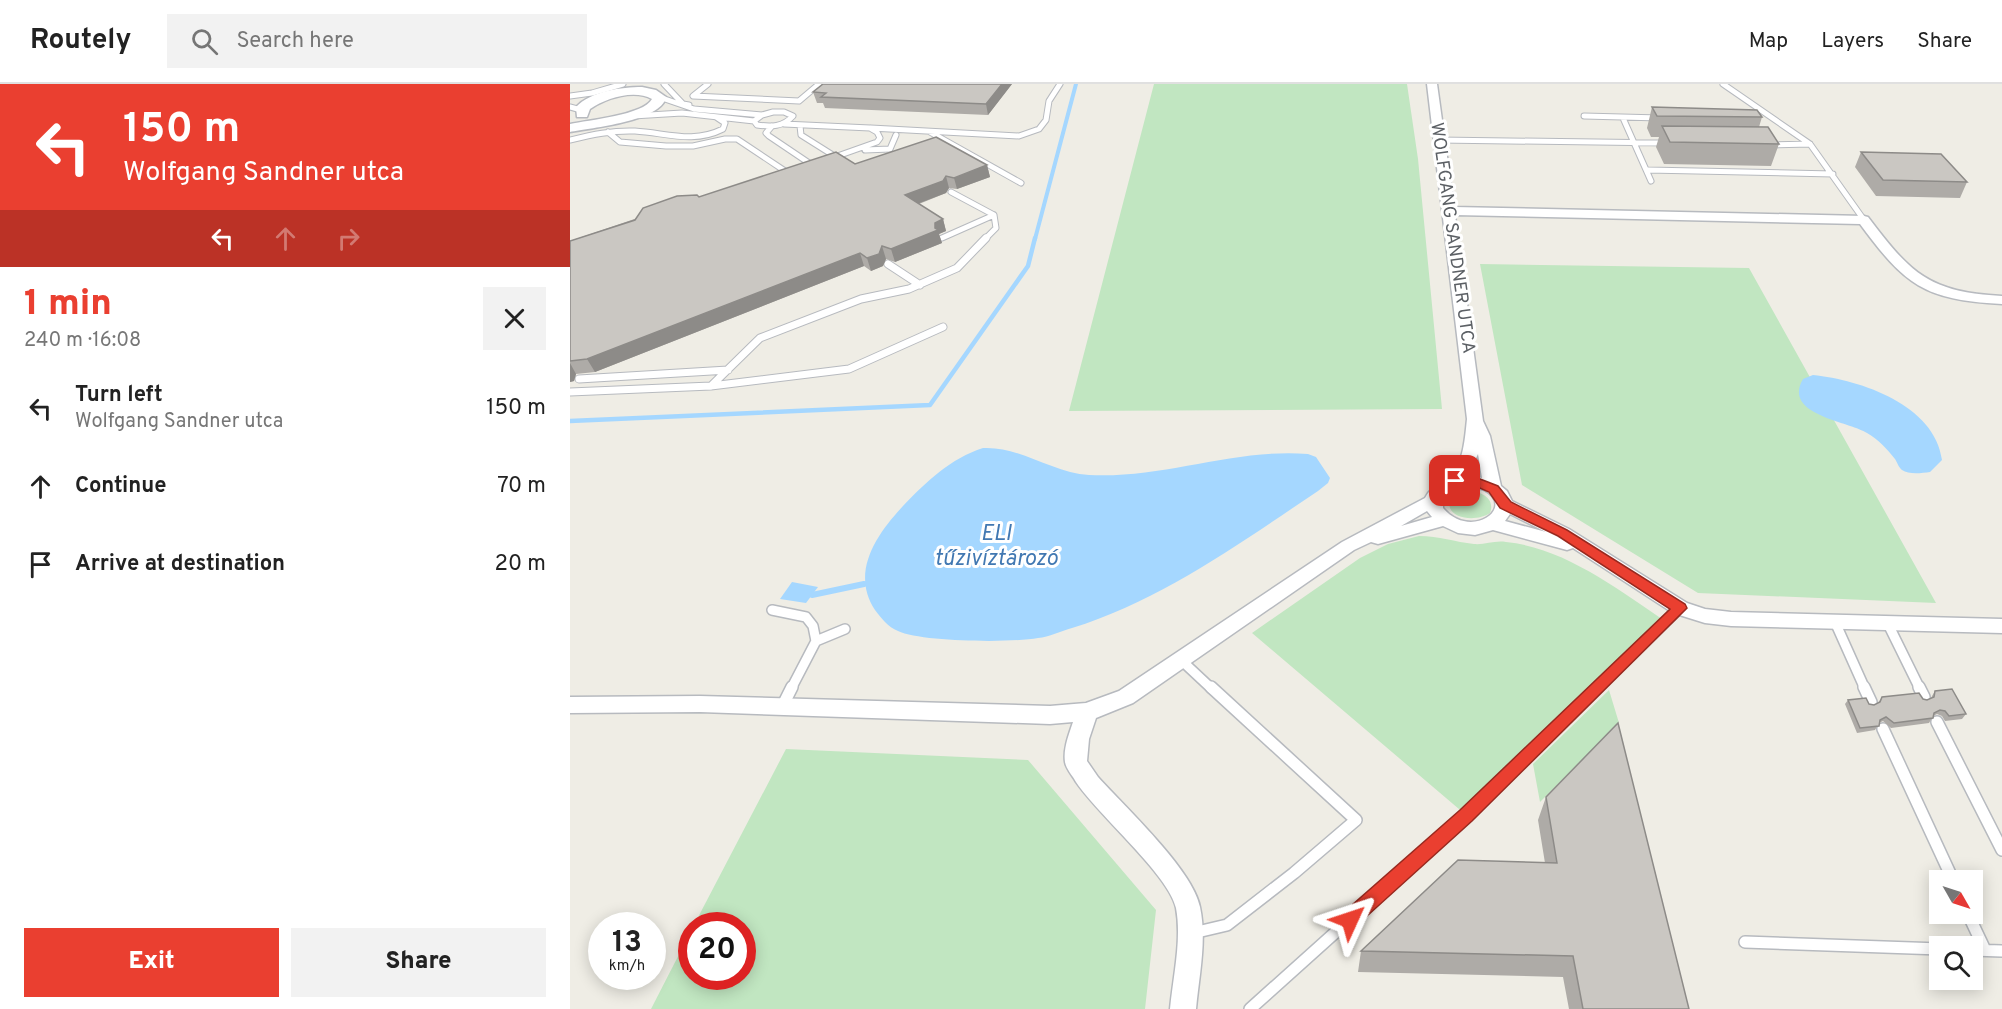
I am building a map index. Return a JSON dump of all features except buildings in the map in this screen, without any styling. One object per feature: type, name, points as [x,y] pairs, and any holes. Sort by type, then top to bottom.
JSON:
[{"type":"street","points":[[576,113],[589,102],[633,84]]},
{"type":"street","name":"WOLFGANG SANDNER UTCA","points":[[1433,85],[1475,419]]},
{"type":"street","points":[[570,129],[608,126],[652,108],[658,103],[658,90],[646,92],[618,89]]},
{"type":"street","points":[[576,113],[596,119],[608,126]]},
{"type":"street","points":[[1449,211],[1864,220],[1901,267],[1913,278],[1949,293],[2002,300]]},
{"type":"street","points":[[570,705],[700,704],[1050,715],[1087,712],[1126,697],[1348,546],[1433,501],[1439,489],[1455,481],[1462,473],[1467,462],[1475,419]]},
{"type":"street","points":[[1475,419],[1482,436],[1493,489]]},
{"type":"street","points":[[1433,501],[1438,515],[1445,520],[1469,528],[1482,528],[1493,524],[1504,513],[1503,499],[1493,489],[1475,481],[1455,481]]},
{"type":"street","points":[[1505,505],[1563,533],[1586,550],[1680,608],[1705,616],[1731,619],[2002,626]]},
{"type":"street","points":[[1348,546],[1445,520]]},
{"type":"street","points":[[1493,524],[1586,550]]},
{"type":"street","points":[[1087,712],[1078,739],[1076,763],[1090,784],[1175,879],[1188,906],[1190,934],[1183,1009]]},
{"type":"lane","points":[[708,84],[693,96],[799,101]]},
{"type":"lane","points":[[658,90],[679,107],[762,114],[799,101],[819,84]]},
{"type":"lane","points":[[631,116],[669,113],[754,121],[761,126],[784,124],[1019,136],[1039,129],[1046,120],[1049,101],[1060,84]]},
{"type":"lane","points":[[1723,84],[1810,144],[1864,220]]},
{"type":"lane","points":[[570,97],[618,89]]},
{"type":"lane","points":[[658,90],[683,104],[703,109]]},
{"type":"lane","points":[[570,97],[598,98]]},
{"type":"lane","points":[[784,124],[798,107],[799,101]]},
{"type":"lane","points":[[770,112],[834,127]]},
{"type":"lane","points":[[754,121],[762,114]]},
{"type":"lane","points":[[570,140],[608,126],[687,139],[699,138],[716,133],[725,127],[725,123],[713,116]]},
{"type":"lane","points":[[1584,116],[1669,118]]},
{"type":"lane","points":[[1757,118],[1773,117]]},
{"type":"lane","points":[[1623,118],[1651,181]]},
{"type":"lane","points":[[608,126],[620,142],[693,146],[725,139],[737,139],[794,171]]},
{"type":"lane","points":[[772,126],[766,133],[768,136],[812,165]]},
{"type":"lane","points":[[800,126],[801,135],[836,157]]},
{"type":"lane","points":[[870,128],[877,132],[880,138],[877,142]]},
{"type":"lane","points":[[779,176],[909,130]]},
{"type":"lane","points":[[928,131],[1021,183]]},
{"type":"lane","points":[[862,148],[890,149],[896,135]]},
{"type":"lane","points":[[1439,140],[1682,144]]},
{"type":"lane","points":[[1764,145],[1810,144]]},
{"type":"lane","points":[[1648,170],[1833,174]]},
{"type":"lane","points":[[951,192],[994,215]]},
{"type":"lane","points":[[942,238],[994,215]]},
{"type":"lane","points":[[711,386],[760,338],[861,299],[909,290],[957,268],[996,228],[994,215]]},
{"type":"lane","points":[[888,264],[920,285]]},
{"type":"lane","points":[[570,392],[711,386],[849,369],[943,327]]},
{"type":"lane","points":[[579,379],[728,370]]},
{"type":"lane","points":[[1250,1009],[1466,815],[1680,608]]},
{"type":"lane","points":[[772,610],[806,617],[813,626],[816,641],[782,707]]},
{"type":"lane","points":[[1835,622],[1871,702]]},
{"type":"lane","points":[[1888,624],[1924,697]]},
{"type":"lane","points":[[816,641],[845,629]]},
{"type":"lane","points":[[1181,660],[1356,820],[1294,873],[1227,925],[1190,934]]},
{"type":"lane","points":[[1937,722],[2002,850]]},
{"type":"lane","points":[[1883,729],[1948,870]]},
{"type":"lane","points":[[1745,942],[1929,949]]},
{"type":"lane","points":[[1983,950],[2002,951]]},
{"type":"green space","points":[[1154,84],[1407,84],[1418,159],[1442,409],[1069,411]]},
{"type":"green space","points":[[1480,264],[1749,268],[1936,603],[1698,593],[1522,485]]},
{"type":"green space","points":[[1466,490],[1485,496],[1491,503],[1490,513],[1477,518],[1455,514],[1449,504],[1451,496]]},
{"type":"green space","points":[[1419,536],[1474,544],[1506,542],[1550,553],[1591,572],[1667,622],[1466,815],[1252,633],[1360,558],[1388,544]]},
{"type":"green space","points":[[1609,690],[1619,723],[1540,802],[1533,764]]},
{"type":"green space","points":[[786,749],[1028,760],[1156,910],[1145,1009],[651,1009],[661,990],[666,990],[666,980],[678,956],[678,990],[756,990],[756,912],[701,912]]},
{"type":"water","points":[[1813,375],[1873,390],[1911,410],[1926,424],[1936,441],[1942,460],[1930,472],[1905,472],[1886,448],[1871,435],[1809,409],[1801,401],[1799,391],[1803,379]]},
{"type":"water","name":"ELI tűzivíztározó","points":[[983,448],[1010,451],[1062,470],[1089,475],[1144,473],[1253,455],[1308,454],[1316,457],[1330,478],[1328,483],[1318,491],[1200,568],[1137,602],[1072,628],[1042,637],[1008,641],[945,639],[910,635],[898,631],[882,619],[868,596],[865,582],[866,568],[876,541],[893,517],[921,488],[950,464]]},
{"type":"water","points":[[792,582],[818,587],[806,603],[780,599]]},
{"type":"waterway","points":[[1035,239],[1076,84]]},
{"type":"waterway","points":[[570,421],[930,405],[1028,266],[1035,238]]},
{"type":"waterway","points":[[812,595],[864,584]]},
{"type":"route","points":[[1350,920],[1466,815],[1680,608],[1656,595],[1563,533],[1505,505],[1499,494],[1485,484],[1475,481],[1455,481]]}]
